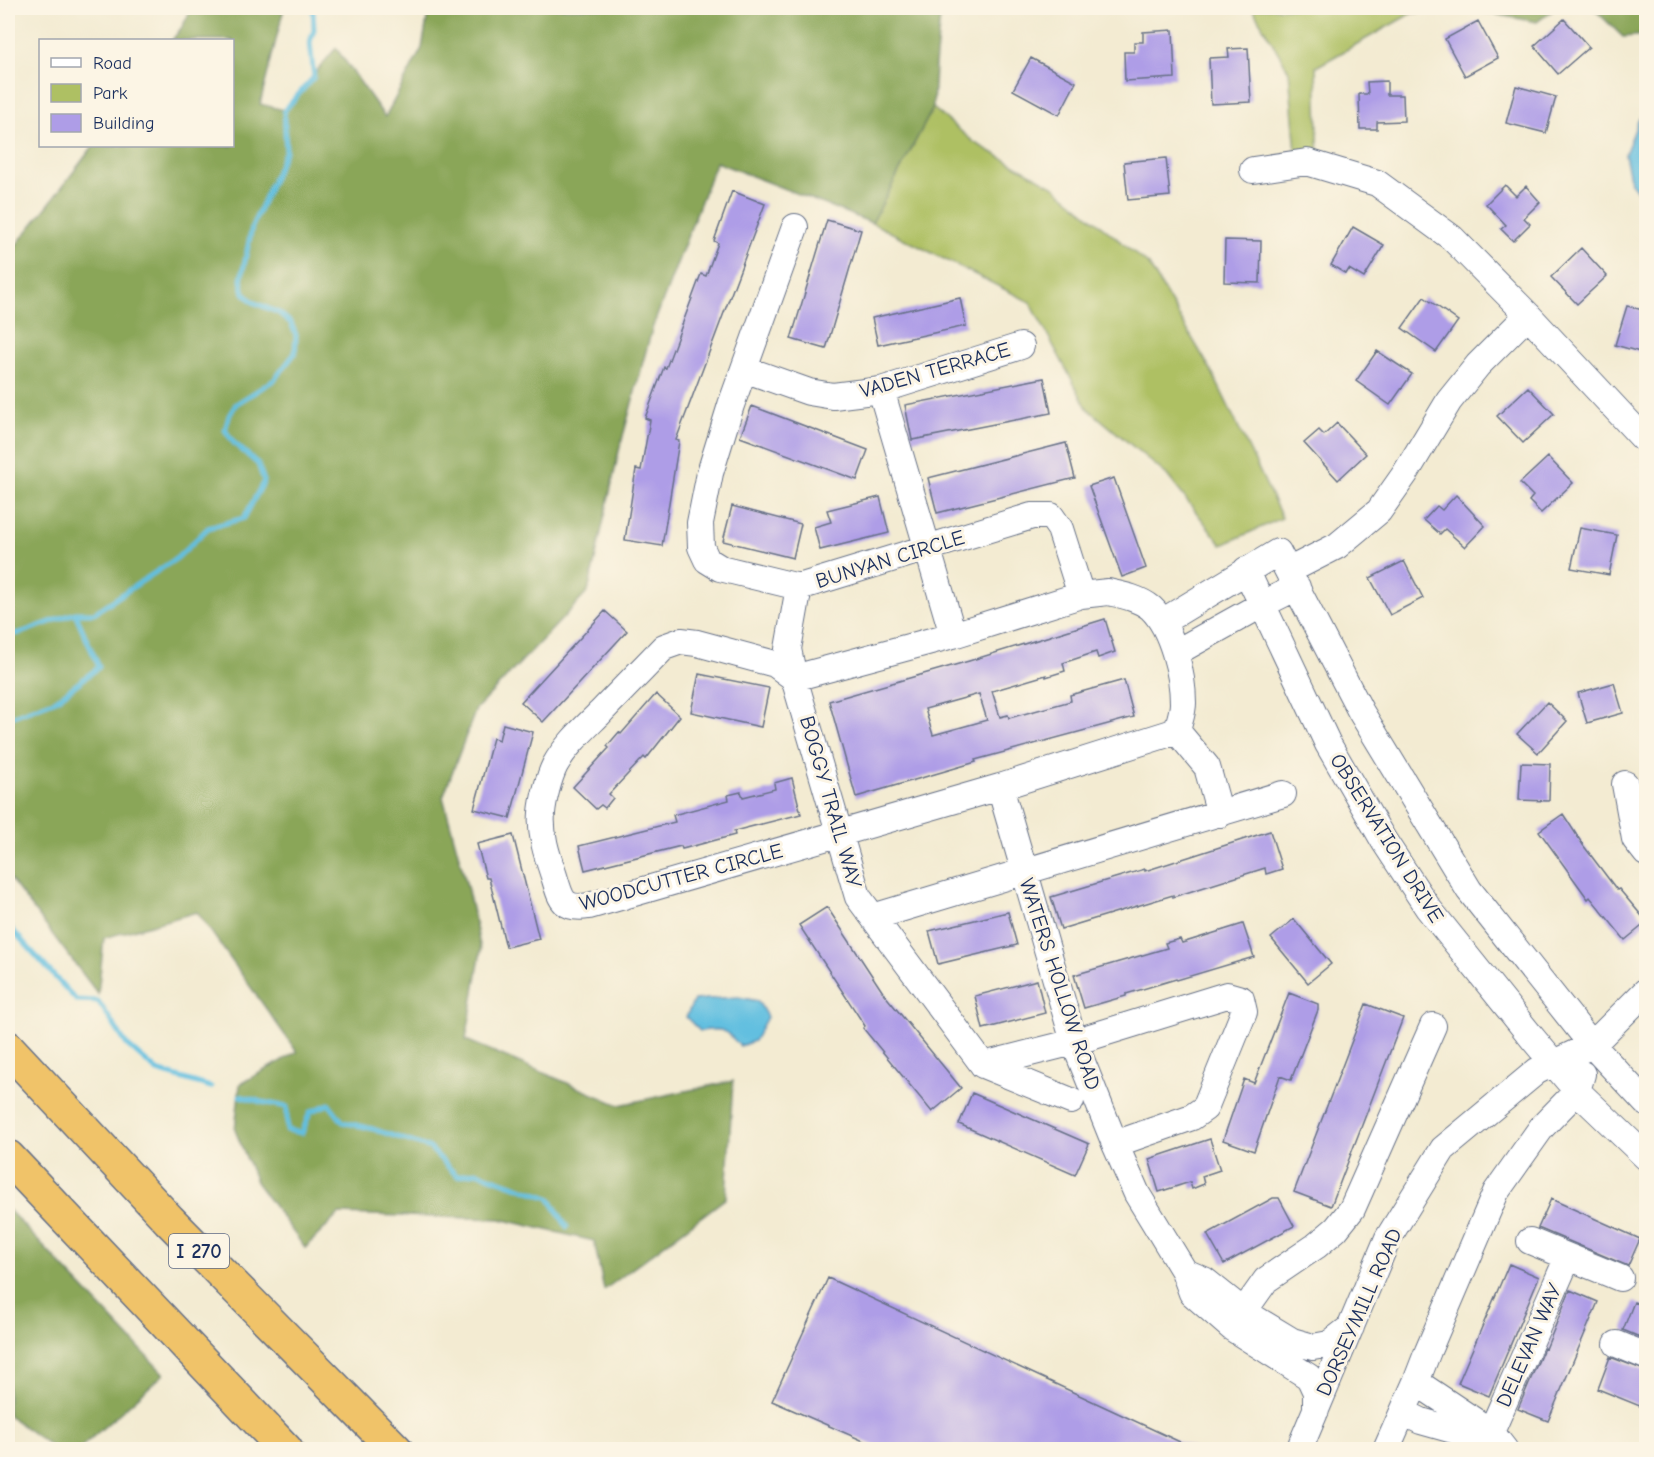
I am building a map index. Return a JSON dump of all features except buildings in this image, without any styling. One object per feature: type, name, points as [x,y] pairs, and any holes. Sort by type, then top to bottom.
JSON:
[{"type":"highway","name":"I 270","points":[[8,1048],[169,1220],[396,1449]]},
{"type":"highway","points":[[8,1157],[286,1449]]},
{"type":"street","points":[[1253,170],[1307,162],[1377,183],[1452,238],[1644,439]]},
{"type":"street","name":"BUNYAN CIRCLE","points":[[795,228],[731,405],[710,473],[700,523],[701,547],[707,560],[720,568],[800,587],[1032,516],[1051,516],[1060,529],[1081,595]]},
{"type":"street","points":[[1162,622],[1246,570],[1288,570],[1337,546],[1379,511],[1405,474],[1449,401],[1478,365],[1528,315]]},
{"type":"street","name":"VADEN TERRACE","points":[[744,369],[809,392],[833,396],[881,390],[1021,346]]},
{"type":"street","points":[[881,390],[953,635]]},
{"type":"street","name":"OBSERVATION DRIVE","points":[[1246,570],[1328,744],[1384,841],[1428,908],[1577,1091],[1647,1157]]},
{"type":"street","points":[[1175,653],[1263,604],[1288,570]]},
{"type":"street","name":"OBSERVATION DRIVE","points":[[1288,570],[1360,712],[1469,890],[1592,1045],[1647,1103]]},
{"type":"street","name":"BOGGY TRAIL WAY","points":[[800,587],[788,649],[794,678],[858,897],[983,1065]]},
{"type":"street","points":[[794,678],[953,635],[1081,595],[1108,592],[1131,598],[1150,607],[1162,622],[1175,653],[1182,682],[1183,706],[1177,731],[1207,767],[1220,814]]},
{"type":"street","name":"WOODCUTTER CIRCLE","points":[[794,678],[775,664],[697,643],[681,641],[664,647],[572,742],[555,766],[542,813],[543,840],[564,901],[570,907],[589,906],[1000,787],[1177,731]]},
{"type":"street","points":[[1625,784],[1635,839],[1647,853]]},
{"type":"street","name":"WATERS HOLLOW ROAD","points":[[1000,787],[1074,1042],[1137,1194],[1184,1271],[1192,1293],[1238,1320],[1310,1377],[1316,1392],[1316,1410]]},
{"type":"street","points":[[873,917],[1283,794]]},
{"type":"street","name":"DORSEYMILL ROAD","points":[[1299,1449],[1388,1238],[1443,1149],[1536,1071],[1592,1045],[1647,991]]},
{"type":"street","points":[[983,1065],[1074,1042],[1227,995],[1240,999],[1244,1012],[1205,1108],[1192,1117],[1115,1144]]},
{"type":"street","points":[[1238,1320],[1266,1280],[1316,1246],[1352,1209],[1433,1026]]},
{"type":"street","name":"DORSEYMILL ROAD","points":[[1386,1449],[1496,1192],[1542,1127],[1577,1091],[1592,1045]]},
{"type":"street","points":[[983,1065],[1071,1101]]},
{"type":"street","name":"DELEVAN WAY","points":[[1530,1241],[1620,1278]]},
{"type":"street","name":"DELEVAN WAY","points":[[1498,1441],[1568,1257]]},
{"type":"street","name":"WATERS HOLLOW ROAD","points":[[1238,1320],[1313,1347],[1329,1344],[1351,1327]]},
{"type":"street","points":[[1617,1344],[1647,1356]]},
{"type":"street","points":[[1416,1382],[1498,1441]]},
{"type":"street","points":[[1403,1412],[1421,1422],[1498,1441]]},
{"type":"green space","points":[[192,8],[284,8],[260,104],[284,110],[336,48],[385,117],[422,48],[429,8],[941,8],[933,108],[872,223],[716,162],[652,329],[619,451],[588,592],[476,709],[443,797],[467,886],[481,950],[466,1040],[619,1105],[733,1081],[726,1198],[604,1290],[594,1241],[500,1219],[339,1214],[305,1248],[256,1182],[235,1130],[240,1084],[297,1052],[197,912],[104,938],[98,994],[8,876],[8,255],[92,147],[234,147],[234,39],[173,39]]},
{"type":"green space","points":[[1252,8],[1407,8],[1412,13],[1316,67],[1319,166],[1297,164],[1289,71]]},
{"type":"green space","points":[[1407,8],[1556,8],[1537,22],[1465,9],[1412,13]]},
{"type":"green space","points":[[1593,8],[1646,8],[1646,35],[1623,37]]},
{"type":"green space","points":[[933,108],[975,143],[1053,186],[1149,265],[1211,370],[1282,518],[1222,545],[1167,475],[1087,408],[1030,302],[872,223]]},
{"type":"green space","points":[[8,1209],[164,1374],[79,1449],[55,1449],[8,1415]]},
{"type":"water","points":[[1646,113],[1646,202],[1631,183],[1625,154],[1639,119]]},
{"type":"water","points":[[738,997],[758,1001],[767,1017],[754,1041],[740,1046],[723,1031],[700,1031],[686,1017],[694,1000]]},
{"type":"waterway","points":[[8,635],[20,633],[75,613],[94,613],[177,558],[208,528],[244,518],[264,481],[258,464],[234,443],[225,430],[236,404],[274,380],[295,353],[296,335],[291,323],[279,313],[253,302],[244,293],[241,280],[252,227],[286,150],[284,111],[314,77],[310,42],[314,30],[313,8]]},
{"type":"waterway","points":[[8,718],[56,700],[99,667],[75,613]]},
{"type":"waterway","points":[[8,925],[76,1000],[98,1001],[127,1045],[157,1071],[211,1087]]},
{"type":"waterway","points":[[240,1096],[287,1107],[287,1130],[302,1133],[310,1112],[329,1104],[343,1122],[373,1129],[430,1148],[457,1176],[476,1172],[549,1198],[567,1227]]}]
